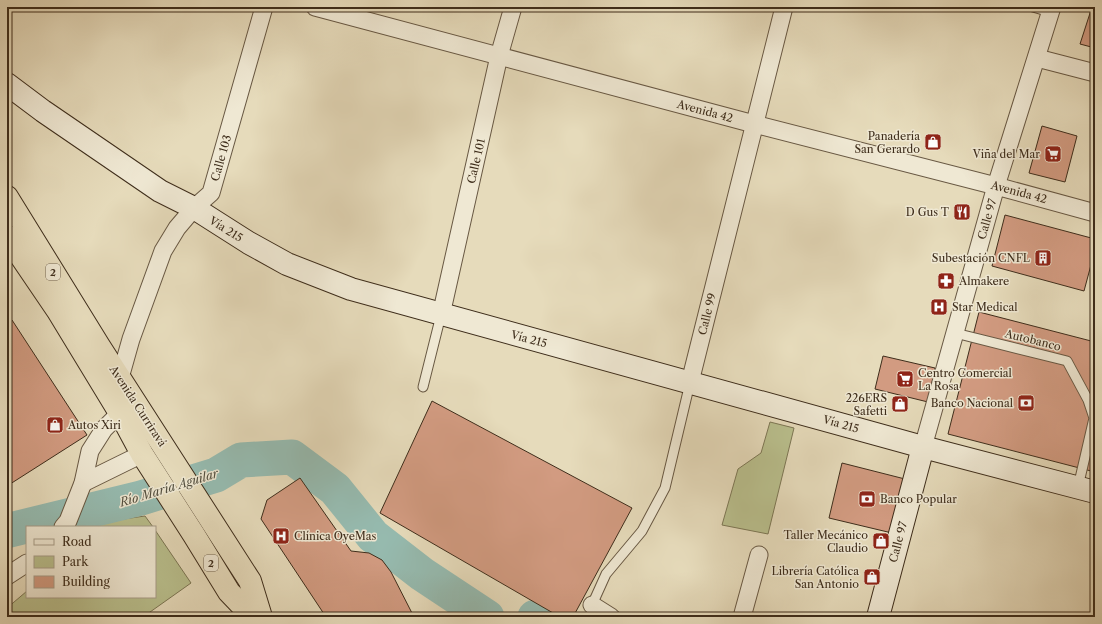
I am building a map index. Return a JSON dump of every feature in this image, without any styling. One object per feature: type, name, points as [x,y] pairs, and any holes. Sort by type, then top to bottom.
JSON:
[{"type":"highway","name":"Avenida Curriravá","points":[[7,197],[99,356],[120,413],[142,454],[229,592],[253,617]]},
{"type":"highway","name":"2","points":[[7,236],[58,311],[99,356]]},
{"type":"highway","name":"Avenida Curriravá","points":[[99,356],[120,378],[250,581],[261,617]]},
{"type":"main road","name":"Vía 215","points":[[7,84],[43,111],[160,191],[194,208],[249,243],[287,264],[351,289],[441,315],[1086,490]]},
{"type":"main road","name":"Calle 97","points":[[878,617],[924,446]]},
{"type":"street","name":"Calle 103","points":[[120,378],[131,339],[163,251],[177,228],[194,208],[211,193],[264,7]]},
{"type":"street","name":"Avenida 42","points":[[315,7],[754,124],[996,186],[1095,214]]},
{"type":"street","name":"Calle 101","points":[[441,315],[499,56],[513,7]]},
{"type":"street","name":"Calle 99","points":[[690,382],[784,7]]},
{"type":"street","name":"Calle 97","points":[[924,446],[996,186],[1051,9]]},
{"type":"street","points":[[1037,58],[1095,73]]},
{"type":"street","points":[[99,356],[122,347],[131,339]]},
{"type":"street","points":[[66,524],[81,487],[90,451],[104,429],[120,413],[131,422],[158,452],[181,472]]},
{"type":"street","points":[[81,487],[142,454]]},
{"type":"street","points":[[742,617],[759,554]]},
{"type":"street","points":[[7,576],[26,564]]},
{"type":"street","points":[[592,604],[610,617]]},
{"type":"lane","points":[[1033,7],[1051,9]]},
{"type":"lane","points":[[423,387],[441,315]]},
{"type":"lane","name":"Autobanco","points":[[955,333],[1067,361],[1088,400],[1094,418],[1086,490]]},
{"type":"lane","name":"Calle 99","points":[[592,604],[606,574],[642,531],[665,488],[690,382]]},
{"type":"green space","points":[[770,422],[794,428],[768,534],[722,525],[738,469],[761,453]]},
{"type":"green space","points":[[145,516],[152,526],[74,526]]},
{"type":"green space","points":[[156,531],[191,583],[143,617],[7,617],[7,608],[26,592],[26,598],[156,598]]},
{"type":"building","points":[[1092,7],[1095,7],[1095,48],[1080,44]]},
{"type":"building","name":"Viña del Mar","points":[[1042,126],[1077,136],[1065,182],[1029,173]]},
{"type":"building","name":"Subestación CNFL","points":[[1005,215],[1095,239],[1095,250],[1084,291],[992,266]]},
{"type":"building","name":"Banco Nacional","points":[[979,312],[1095,342],[1095,472],[948,434]]},
{"type":"building","points":[[12,320],[87,435],[7,486],[7,323]]},
{"type":"building","name":"Centro Comercial La Rosa","points":[[883,356],[935,368],[928,402],[875,389]]},
{"type":"building","points":[[432,401],[632,508],[573,617],[560,617],[380,513]]},
{"type":"building","name":"Banco Popular","points":[[842,463],[905,479],[892,533],[829,518]]},
{"type":"building","points":[[300,478],[351,551],[369,553],[382,560],[391,572],[414,617],[326,617],[261,519],[267,500]]},
{"type":"waterway","name":"Río María Aguilar","points":[[26,526],[141,498],[216,475],[241,460],[292,457],[335,489],[373,536],[422,574],[487,617]]},
{"type":"waterway","name":"Río María Aguilar","points":[[7,529],[10,530],[26,526]]},
{"type":"waterway","name":"Río María Aguilar","points":[[535,617],[547,615],[551,617]]},
{"type":"place","name":"Panadería San Gerardo","points":[[933,142]]},
{"type":"place","name":"Viña del Mar","points":[[1053,154]]},
{"type":"place","name":"D Gus T","points":[[962,212]]},
{"type":"place","name":"Subestación CNFL","points":[[1043,258]]},
{"type":"place","name":"Almakere","points":[[946,281]]},
{"type":"place","name":"Star Medical","points":[[939,307]]},
{"type":"place","name":"Centro Comercial La Rosa","points":[[905,379]]},
{"type":"place","name":"Banco Nacional","points":[[1026,403]]},
{"type":"place","name":"226ERS Safetti","points":[[900,404]]},
{"type":"place","name":"Autos Xiri","points":[[55,425]]},
{"type":"place","name":"Banco Popular","points":[[867,499]]},
{"type":"place","name":"Clínica OyeMas","points":[[281,536]]},
{"type":"place","name":"Taller Mecánico Claudio","points":[[881,541]]},
{"type":"place","name":"Librería Católica San Antonio","points":[[872,577]]}]
